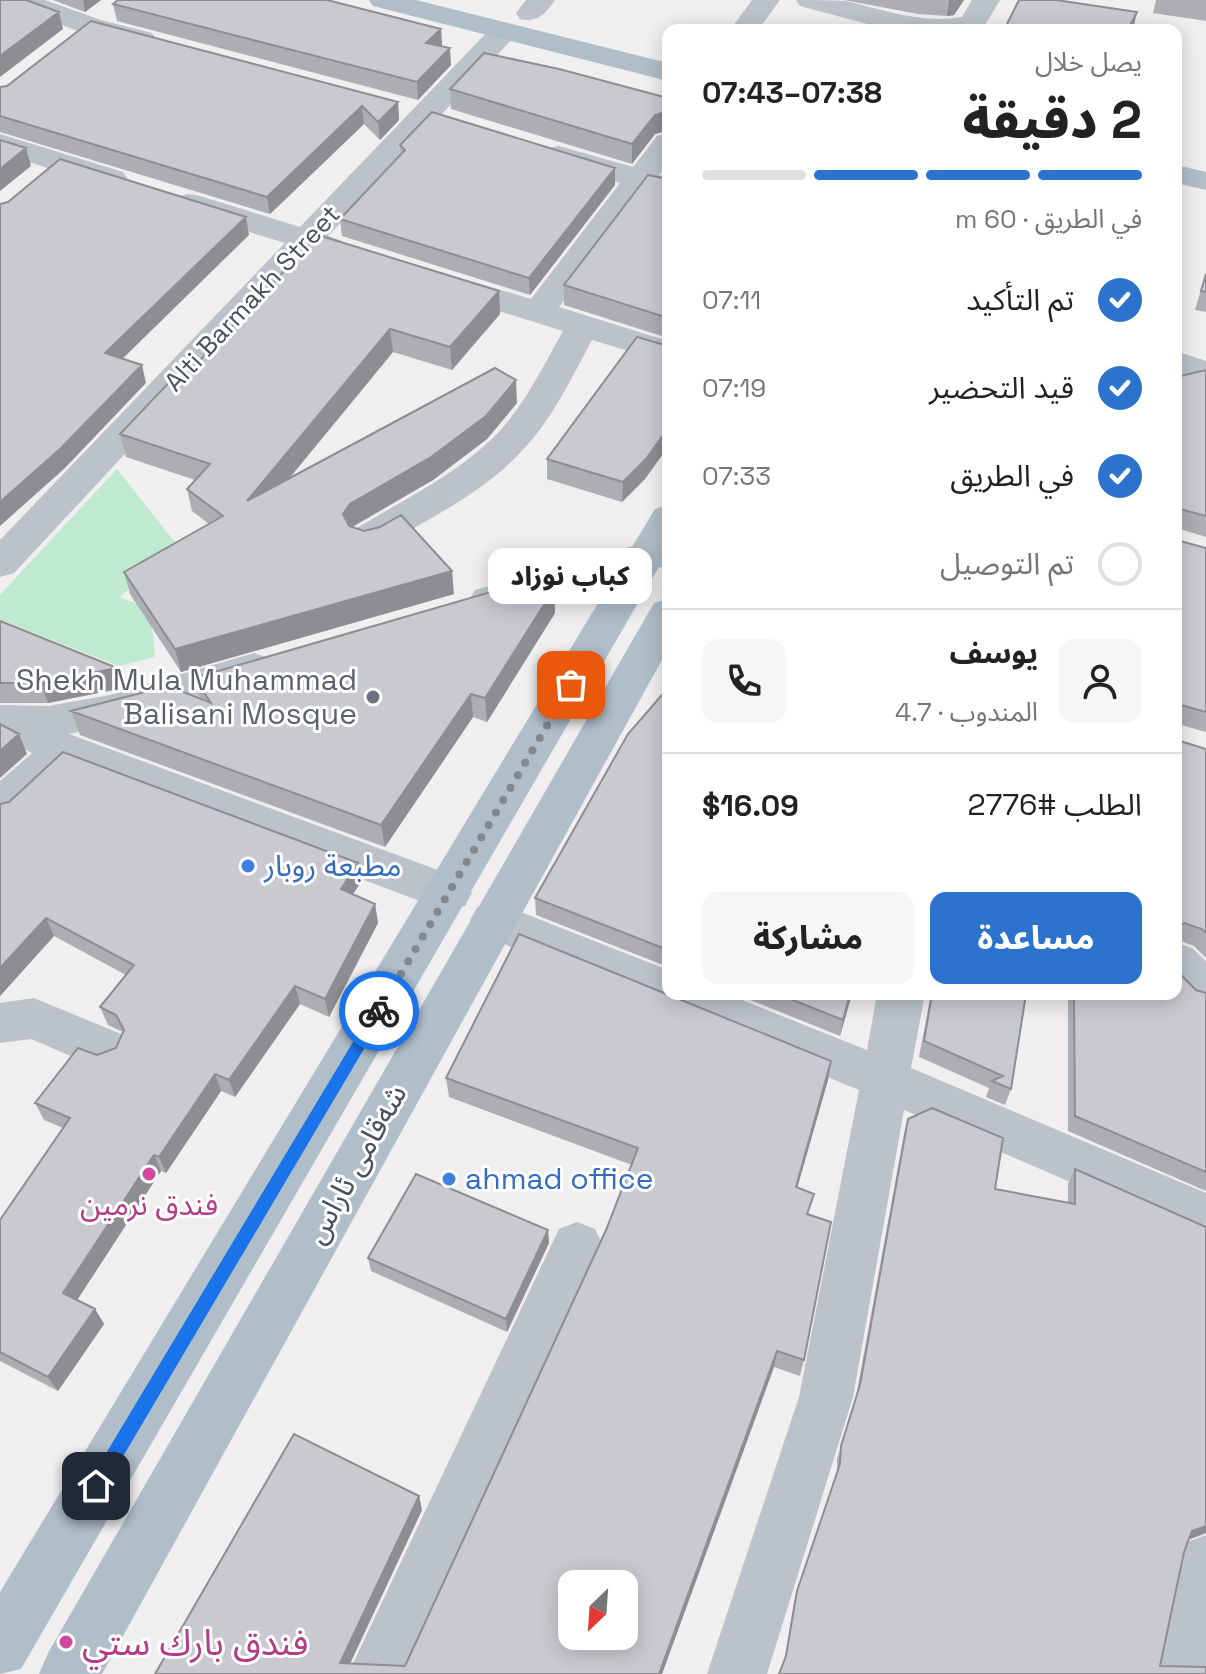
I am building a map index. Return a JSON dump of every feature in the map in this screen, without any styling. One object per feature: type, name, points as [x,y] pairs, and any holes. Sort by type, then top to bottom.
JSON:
[{"type":"main road","points":[[383,0],[662,71]]},
{"type":"main road","points":[[476,0],[536,6],[662,44]]},
{"type":"main road","points":[[1182,155],[1206,160]]},
{"type":"main road","points":[[1182,175],[1206,181]]},
{"type":"main road","name":"شەقامی ئاراس","points":[[0,1648],[661,542]]},
{"type":"main road","name":"شەقامی ئاراس","points":[[69,1674],[662,624]]},
{"type":"street","points":[[19,0],[90,26],[167,46]]},
{"type":"street","points":[[748,24],[766,0]]},
{"type":"street","points":[[810,0],[908,24]]},
{"type":"street","points":[[972,24],[986,0]]},
{"type":"street","name":"Alti Barmakh Street","points":[[0,564],[503,32]]},
{"type":"street","points":[[0,143],[48,172],[154,192],[364,258]]},
{"type":"street","points":[[533,147],[654,184]]},
{"type":"street","points":[[538,312],[654,184],[662,160]]},
{"type":"street","points":[[408,272],[662,350]]},
{"type":"street","points":[[368,538],[475,471],[507,445],[530,416],[583,326]]},
{"type":"street","points":[[447,612],[661,542]]},
{"type":"street","points":[[1,720],[48,722],[110,710],[294,657]]},
{"type":"street","points":[[1,720],[63,749],[449,893]]},
{"type":"street","points":[[0,807],[63,749]]},
{"type":"street","points":[[493,920],[662,989]]},
{"type":"street","points":[[1182,968],[1206,990]]},
{"type":"street","points":[[690,1000],[885,1079],[1206,1217]]},
{"type":"street","points":[[737,1674],[826,1397],[900,1000]]},
{"type":"street","points":[[0,1023],[34,1018],[104,1049]]},
{"type":"street","points":[[378,1674],[577,1246]]},
{"type":"street","points":[[1183,1674],[1206,1564]]},
{"type":"green space","points":[[117,469],[181,550],[119,597],[159,612],[152,626],[155,657],[119,666],[0,620],[0,595]]},
{"type":"building","points":[[0,0],[26,0],[59,12],[0,56]]},
{"type":"building","points":[[118,0],[327,0],[441,29],[426,43],[450,48],[417,82],[113,4]]},
{"type":"building","points":[[1019,0],[1056,0],[1137,12],[1131,24],[1007,24]]},
{"type":"building","points":[[91,21],[398,102],[378,122],[362,106],[267,197],[0,116],[0,87],[7,86]]},
{"type":"building","points":[[484,53],[662,96],[662,113],[655,115],[632,144],[450,89]]},
{"type":"building","points":[[432,112],[615,168],[529,278],[340,219],[405,150],[400,145]]},
{"type":"building","points":[[0,140],[26,148],[0,169]]},
{"type":"building","points":[[60,159],[246,217],[105,353],[142,365],[60,449],[0,502],[0,204],[8,202]]},
{"type":"building","points":[[648,175],[662,178],[662,316],[564,285]]},
{"type":"building","points":[[318,235],[499,291],[450,347],[390,329],[247,501],[495,368],[516,380],[486,416],[431,457],[350,504],[343,514],[349,526],[364,531],[380,527],[401,515],[452,571],[175,649],[124,572],[223,516],[187,489],[210,464],[120,434],[179,372],[186,375]]},
{"type":"building","points":[[1206,274],[1206,292],[1201,291]]},
{"type":"building","points":[[637,337],[662,344],[662,436],[646,459],[623,482],[547,459]]},
{"type":"building","points":[[1206,370],[1206,516],[1182,510],[1182,376]]},
{"type":"building","points":[[1182,542],[1206,548],[1206,712],[1182,705]]},
{"type":"building","points":[[536,579],[554,589],[485,698],[471,694],[381,825],[71,711],[168,686],[211,703],[194,678]]},
{"type":"building","points":[[0,621],[117,668],[41,683],[0,683]]},
{"type":"building","points":[[662,695],[662,948],[535,898],[628,734]]},
{"type":"building","points":[[0,724],[19,734],[0,751]]},
{"type":"building","points":[[1182,742],[1206,749],[1206,933],[1182,924]]},
{"type":"building","points":[[63,752],[358,863],[341,889],[375,904],[325,999],[295,986],[229,1080],[215,1074],[159,1157],[154,1155],[63,1293],[95,1309],[48,1377],[0,1352],[0,1220],[70,1118],[35,1103],[78,1048],[97,1055],[116,1048],[124,1030],[116,1015],[100,1007],[134,965],[46,918],[0,968],[0,804],[9,802]]},
{"type":"building","points":[[519,934],[662,992],[662,1000],[681,1000],[831,1061],[796,1187],[814,1194],[807,1214],[831,1222],[804,1360],[777,1351],[659,1674],[155,1674],[294,1434],[419,1496],[340,1663],[405,1666],[606,1230],[638,1148],[446,1078]]},
{"type":"building","points":[[1182,976],[1196,990],[1206,993],[1206,1172],[1075,1116],[1074,1000],[1182,1000]]},
{"type":"building","points":[[793,1000],[848,1000],[843,1020]]},
{"type":"building","points":[[931,1000],[1025,1000],[1011,1089],[992,1081],[1003,1076],[924,1041]]},
{"type":"building","points":[[932,1108],[1003,1138],[995,1189],[1075,1204],[1075,1169],[1206,1227],[1206,1526],[1192,1531],[1184,1552],[1160,1666],[1206,1667],[1206,1674],[779,1674],[786,1656],[797,1591],[840,1464],[841,1446],[860,1385],[908,1119]]},
{"type":"building","points":[[416,1174],[548,1230],[506,1319],[368,1258]]},
{"type":"way so far","points":[[379,1011],[571,685]]},
{"type":"place","name":"كباب نوزاد","points":[[571,685]]},
{"type":"place","name":"Shekh Mula Muhammad Balisani Mosque","points":[[373,697]]},
{"type":"place","name":"مطبعة روبار","points":[[248,866]]},
{"type":"place","name":"فندق نرمين","points":[[149,1174]]},
{"type":"place","name":"ahmad office","points":[[449,1179]]},
{"type":"place","name":"فندق بارك ستي","points":[[66,1642]]},
{"type":"route","points":[[96,1486],[379,1011]]}]
